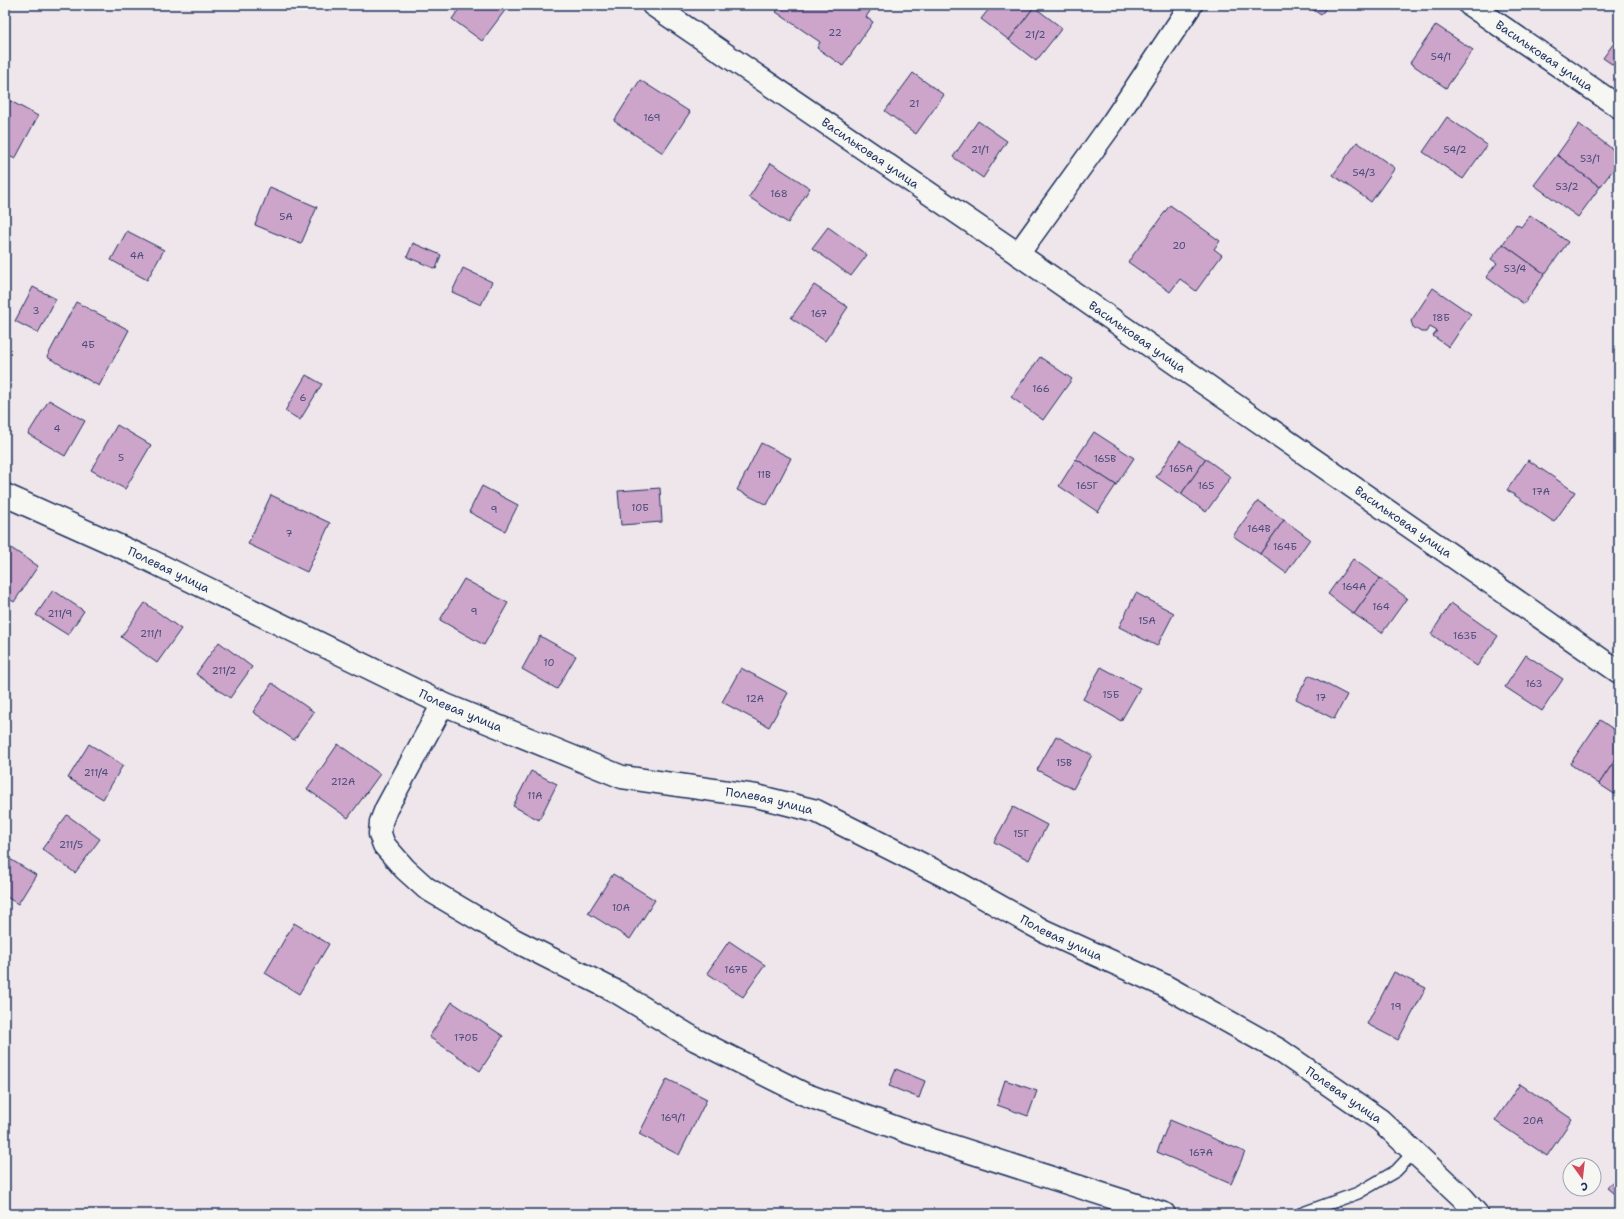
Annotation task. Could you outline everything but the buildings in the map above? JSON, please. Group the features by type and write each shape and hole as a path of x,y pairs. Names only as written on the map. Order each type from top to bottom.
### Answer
{"street":[{"name":"Васильковая улица","path":"653,5 1018,254 1619,672"},
{"path":"1018,254 1113,122 1191,5"},
{"name":"Васильковая улица","path":"1470,5 1619,107"},
{"name":"Полевая улица","path":"5,494 141,556 444,704 622,777 756,796 816,811 949,878 1044,931 1163,985 1279,1050 1380,1120 1462,1197 1477,1214"},
{"path":"444,704 386,808 381,822 380,834 384,845 394,857 426,888 514,940 617,992 696,1040 804,1094 905,1130 1164,1214"}],"lane":[{"path":"1300,1214 1358,1193 1396,1171 1413,1152"}]}
